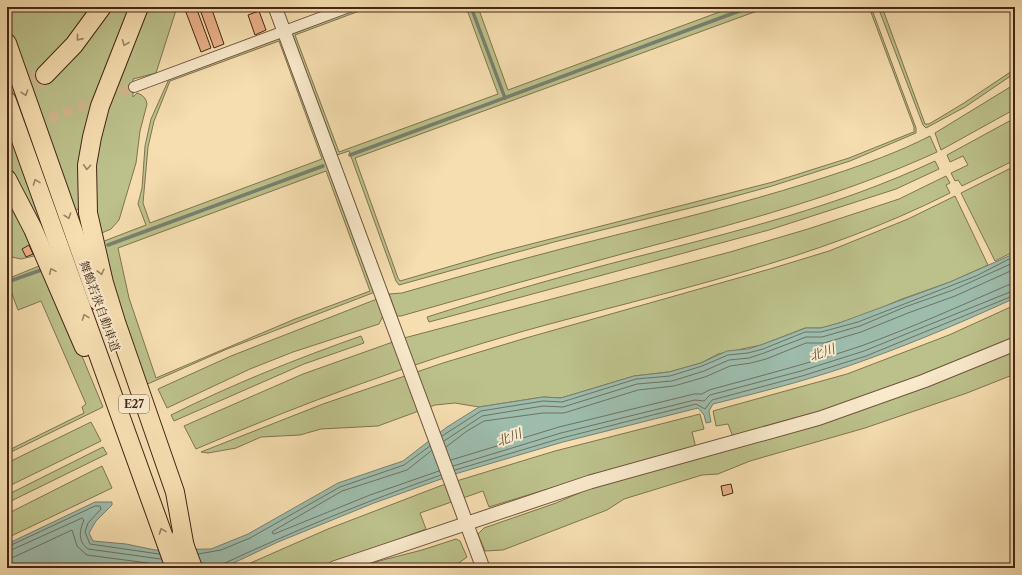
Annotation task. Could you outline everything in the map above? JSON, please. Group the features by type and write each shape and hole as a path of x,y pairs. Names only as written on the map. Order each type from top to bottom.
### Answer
{"highway":[{"path":"45,75 74,45 102,7"},
{"path":"84,237 88,213 86,179 92,137 100,106 139,7"},
{"path":"7,43 116,322 175,492 185,548 192,568"},
{"path":"7,101 51,248 151,500 175,568"},
{"path":"7,179 51,248"}],"street":[{"path":"275,7 483,568"},
{"path":"134,87 350,7"},
{"path":"334,568 464,517 820,418 924,381 1015,344"}],"green space":[{"path":"7,7 133,7 82,204 77,210 73,208 7,21"},
{"path":"146,7 177,7 156,73 133,79 133,97 137,93 141,95 145,98 147,104 140,131 136,163 119,220 111,229 97,235 92,188 98,133"},
{"path":"363,7 370,7 295,35 339,152 498,94 466,7 478,7 508,90 733,7 768,7 355,158 400,281 496,253 773,182 849,158 914,132 914,127 869,7 871,7 916,128 916,133 850,161 772,186 554,242 399,285 396,281 349,151 337,155 292,34"},
{"path":"878,7 882,7 925,124 929,124 964,103 1015,69 1015,73 965,107 926,128 923,125"},
{"path":"281,38 375,292 227,349 143,386 99,243 146,225 138,204 142,188 145,146 151,119 169,79","holes":["279,41 322,159 150,223 143,203 148,147 154,121 170,81","326,171 370,291 295,319 156,378 129,298 118,248"]},
{"path":"1015,84 1015,109 941,150 935,133"},
{"path":"1015,118 1015,160 962,186 958,180 955,181 951,173 968,165 963,156 950,162 947,155"},
{"path":"7,122 48,234 41,234 7,167"},
{"path":"930,136 937,152 864,182 753,218 401,316 397,316 389,294 402,293 516,261 707,212 782,191 869,162"},
{"path":"935,161 939,169 896,189 769,230 429,322 427,317 557,278 788,216 862,191"},
{"path":"1015,166 1015,251 995,261 961,193"},
{"path":"946,176 950,183 946,185 950,193 899,217 847,238 794,256 687,288 524,331 441,356 317,400 196,449 184,426 303,374 404,338 730,252 808,229 899,199"},
{"path":"7,191 38,255 21,259 7,256"},
{"path":"955,196 988,265 950,282 902,299 857,318 821,328 805,328 761,345 718,354 701,363 669,372 634,376 561,398 543,397 479,407 455,403 435,405 378,426 321,429 300,435 261,437 236,448 208,453 201,452 323,404 443,363 829,251 908,219"},
{"path":"44,264 103,407 7,454 7,451 84,413 82,407 86,404 41,301 18,310 9,286 7,287 7,279"},
{"path":"377,299 383,316 379,324 293,352 250,369 167,408 158,389 231,356"},
{"path":"1015,305 1015,337 942,368 818,413 733,437 728,424 716,426 713,411 847,374 949,335"},
{"path":"361,336 364,343 304,364 174,421 171,415 265,372"},
{"path":"1015,349 1015,374 967,393 865,428 750,461 718,474 702,475 624,499 607,510 503,550 485,551 478,534 484,528 556,503 600,484"},
{"path":"700,414 704,429 692,432 696,448 593,475 489,507 483,491 420,513 426,529 322,568 239,568 328,529 440,486 555,451"},
{"path":"91,422 101,441 7,487 7,463"},
{"path":"103,447 107,454 7,503 7,495"},
{"path":"102,466 112,488 7,538 7,514"},
{"path":"456,539 460,541 467,557 455,566 449,568 352,568 422,550"}],"water":[{"name":"北川","path":"1015,251 1015,298 924,338 849,366 791,384 713,404 709,411 711,422 706,423 704,415 698,408 563,442 455,474 374,503 278,542 223,568 7,568 7,544 95,502 112,502 112,505 96,521 89,533 93,541 126,544 155,550 211,549 248,534 338,483 403,461 447,427 479,407 543,397 561,398 634,376 669,372 701,363 727,351 748,349 806,328 821,328 839,323 950,282 1009,256"}],"building":[{"path":"184,7 196,7 211,48 201,52"},
{"path":"199,7 211,7 224,44 214,48"},
{"path":"259,11 266,30 255,35 248,15"},
{"path":"29,245 33,254 26,257 22,249"},
{"path":"731,484 733,493 723,496 721,486"}],"waterway":[{"path":"471,7 505,98"},
{"path":"350,155 750,7"},
{"path":"108,245 323,166"},
{"path":"7,282 44,269"}],"tunnel":[{"path":"13,101 45,75"},
{"path":"7,134 134,87"}]}
